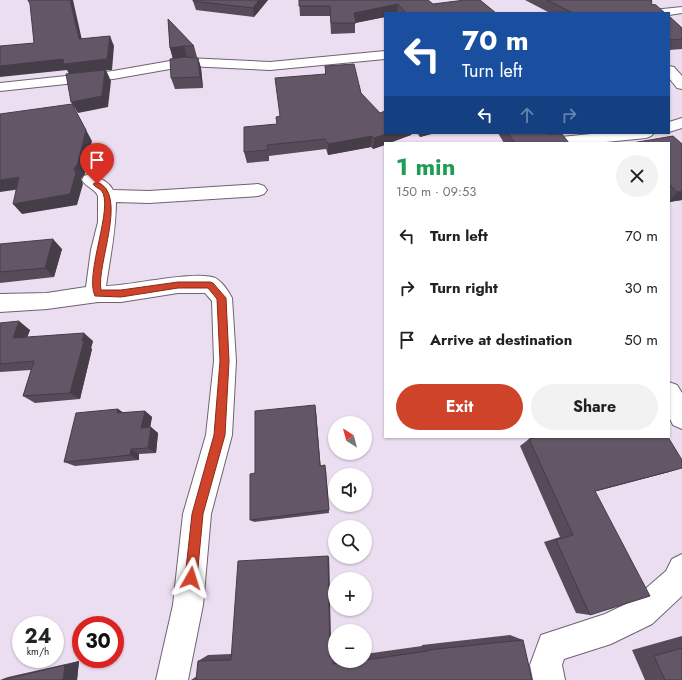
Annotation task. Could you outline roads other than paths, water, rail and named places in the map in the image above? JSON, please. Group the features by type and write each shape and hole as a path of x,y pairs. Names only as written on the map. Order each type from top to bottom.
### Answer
{"street":[{"path":"663,12 682,10"},
{"path":"0,87 112,75 187,62 270,66 384,55"},
{"path":"670,71 682,85"},
{"path":"670,127 682,123"},
{"path":"560,142 636,134"},
{"path":"90,180 104,189 107,196 107,222 101,250 96,288 98,294"},
{"path":"107,196 149,197 258,190"},
{"path":"0,303 47,301 98,294 121,294 178,285 210,285 222,298 225,361 219,435 197,514 188,605 172,680"},
{"path":"670,395 682,418"},
{"path":"549,680 546,665 552,646 576,640 611,628 641,613 676,581 682,569"}]}
